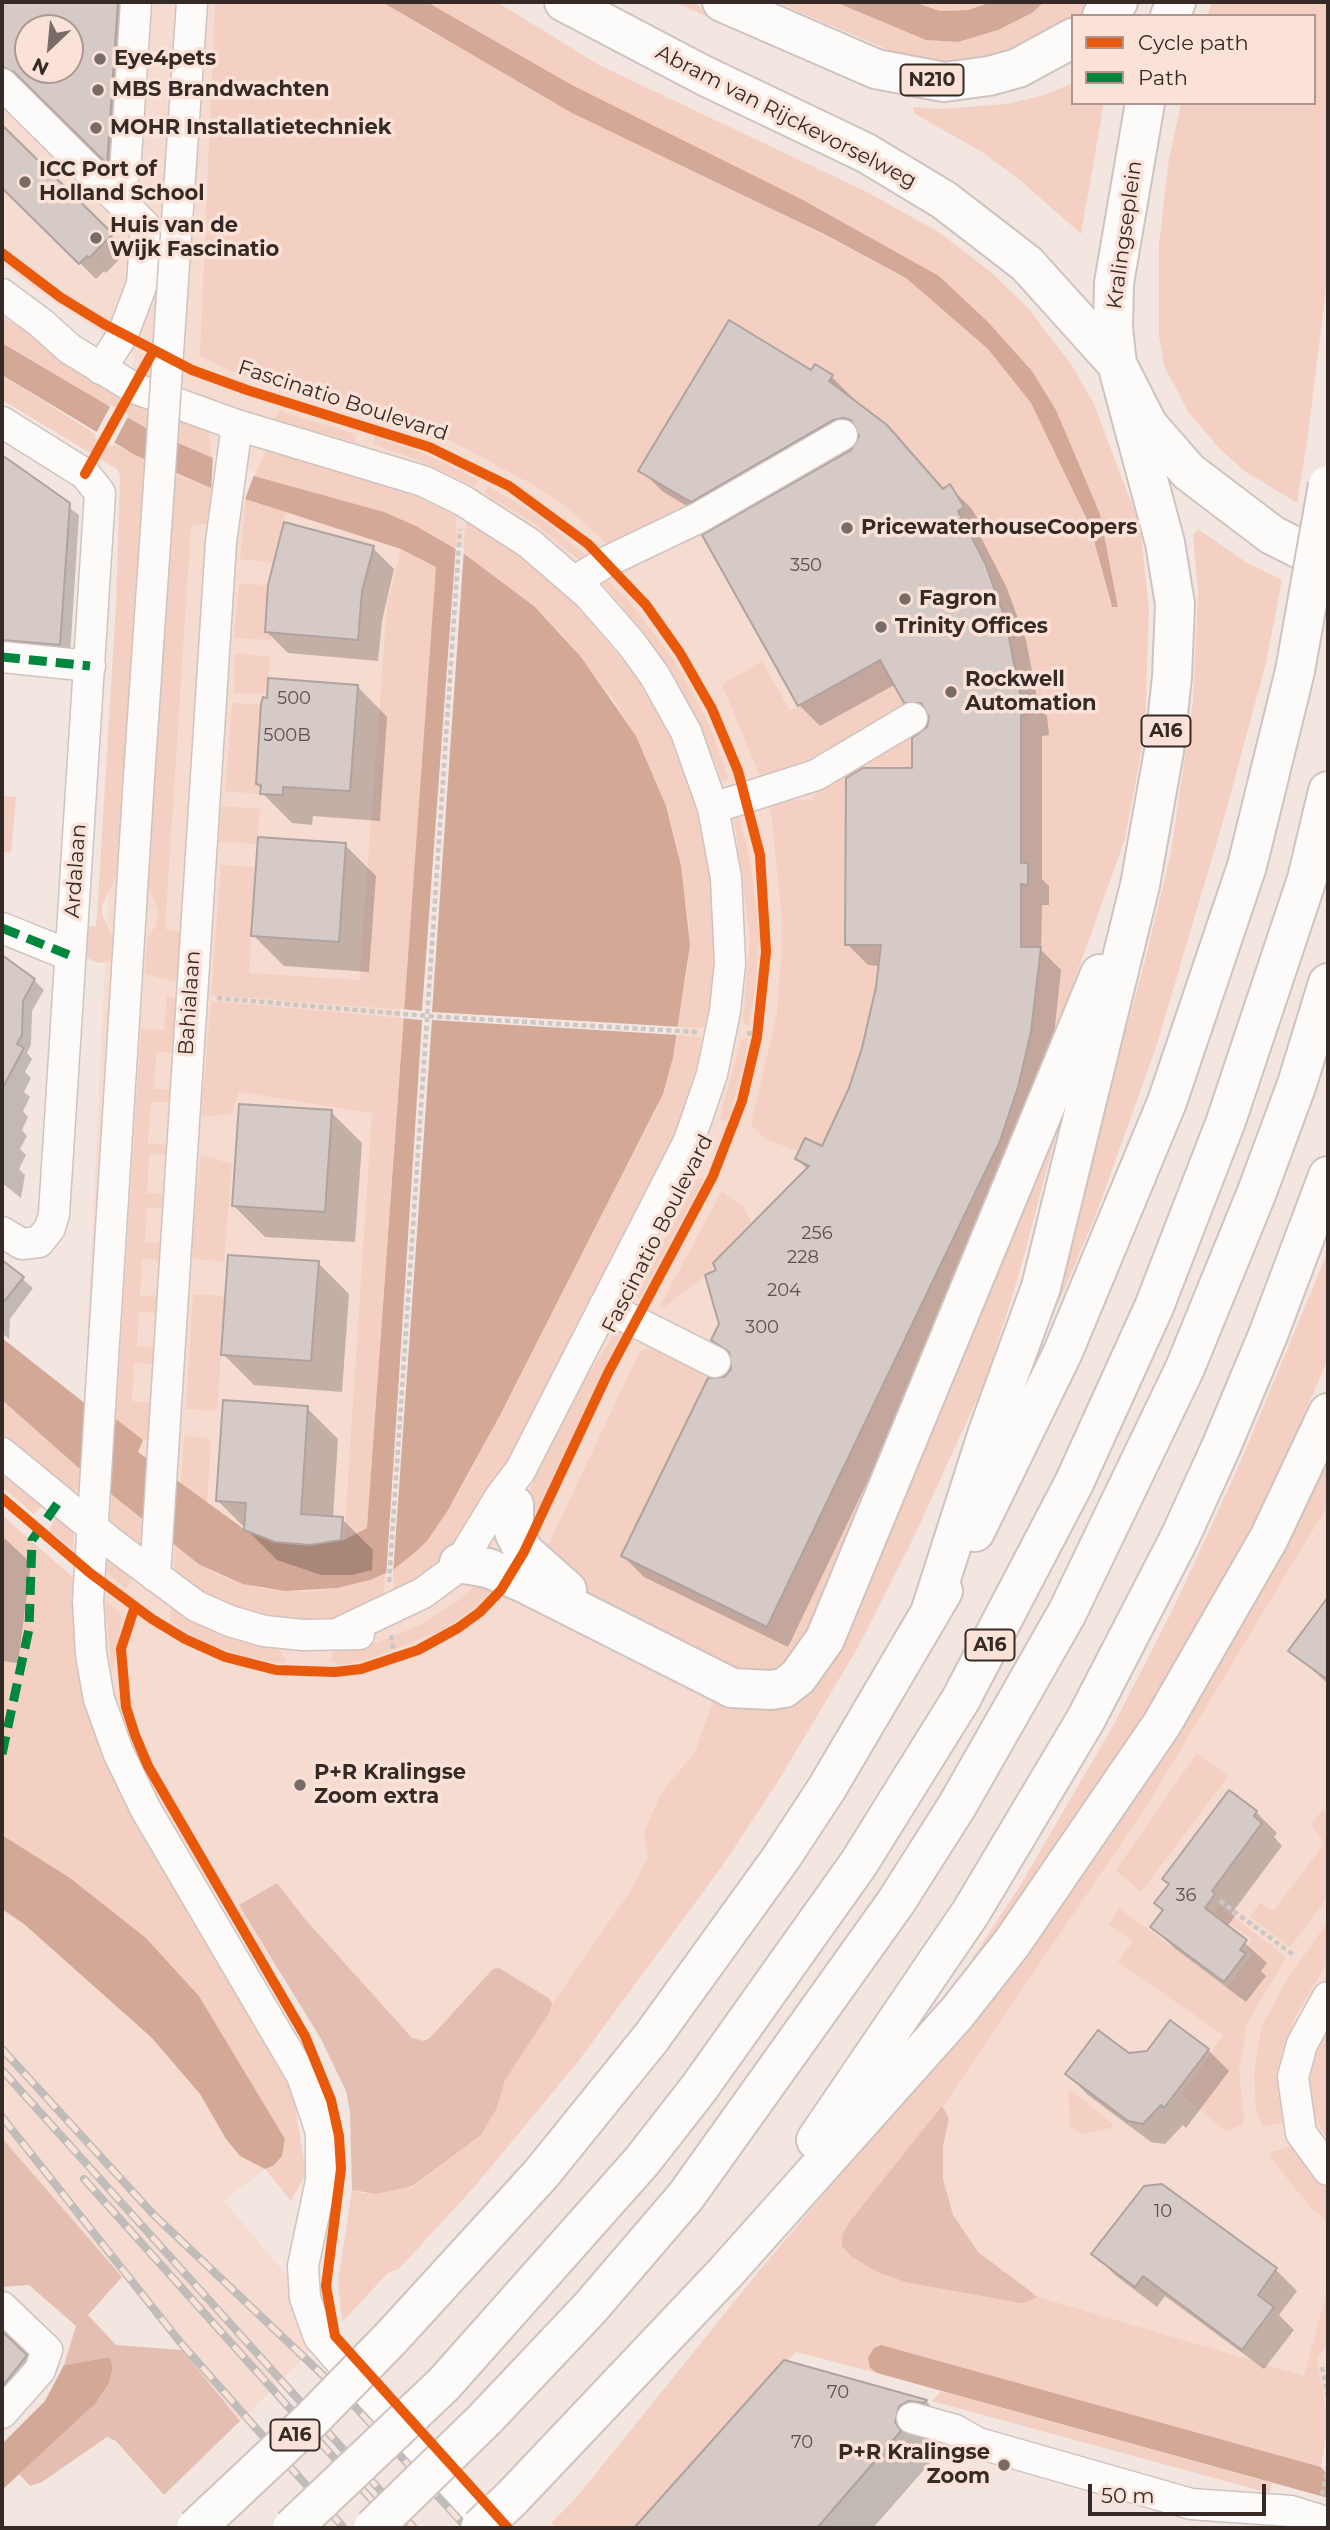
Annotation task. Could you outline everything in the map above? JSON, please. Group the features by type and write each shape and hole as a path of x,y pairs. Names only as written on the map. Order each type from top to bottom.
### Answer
{"highway":[{"name":"Abram van Rijckevorselweg","path":"564,2 703,75 866,153 944,200 1027,264 1117,363"},
{"name":"N210","path":"722,2 876,69 944,82 989,76 1018,68 1041,58 1071,39"},
{"path":"1104,14 1118,2"},
{"name":"Kralingseplein","path":"1145,105 1114,283 1113,328 1117,363 1148,425 1189,472 1272,535 1328,562"},
{"name":"A16","path":"930,1613 988,1432 1041,1287 1140,886 1165,739 1172,677 1175,604 1165,543 1117,363"},
{"name":"A16","path":"196,2528 311,2420 391,2339 541,2174 659,2028 781,1858 867,1722 930,1613 1011,1463 1058,1364 1167,1102 1247,866 1295,671 1328,485"},
{"name":"A16","path":"292,2528 444,2384 624,2182 699,2088 859,1863 961,1699 1074,1483 1154,1307 1226,1121 1307,879 1328,791"},
{"path":"470,1565 510,1577 732,1688 755,1691 784,1688 812,1661 825,1639 1076,1028 1140,886"},
{"name":"A16","path":"373,2528 485,2419 590,2308 686,2196 889,1913 957,1806 1067,1613 1185,1368 1262,1179 1297,1084 1328,983"},
{"path":"726,2272 964,1923 1086,1719 1169,1559 1221,1447 1268,1335 1328,1176"},
{"path":"480,2528 542,2469 726,2272 957,2013 1066,1868 1162,1724 1250,1571 1328,1413"},
{"path":"517,1488 513,1525 524,1552 602,1621"}],"street":[{"path":"107,187 124,172 136,2"},
{"path":"192,2 139,777 88,1601 91,1654 99,1699 118,1752 146,1810 302,2076 321,2132 321,2181 303,2266 305,2298 319,2337 486,2528"},
{"path":"2,84 146,227 142,284 106,361"},
{"name":"Fascinatio Boulevard","path":"2,294 70,349 106,361 166,401 438,488 513,531 575,581 610,617 655,676 686,732 713,808 722,850 730,935 728,989 712,1074 689,1141 604,1306 517,1488 448,1599 413,1620 379,1633 303,1635 247,1627 196,1606 94,1529 2,1452"},
{"name":"Ardalaan","path":"2,422 85,474 100,493 54,1214 50,1228 39,1242 8,1237"},
{"name":"Bahialaan","path":"155,1576 190,996 225,500 237,425"},
{"path":"575,581 606,562 698,518 842,435"},
{"path":"2,657 90,666"},
{"path":"713,808 816,775 912,718"},
{"path":"2,928 69,955"},
{"path":"604,1306 715,1362"},
{"path":"1328,1997 1301,2043 1293,2077 1301,2133 1328,2170"},
{"path":"2,2307 47,2350 40,2370 2,2413"},
{"path":"906,2425 955,2430 978,2442 1203,2518 1262,2517 1300,2528"},
{"path":"1242,2518 1291,2511 1317,2519 1324,2516"}],"path":[{"path":"389,1586 459,543"},
{"path":"190,996 427,1016 700,1032"},
{"path":"754,1049 759,1021"},
{"path":"379,1664 404,1655"},
{"path":"1220,1901 1295,1956"},
{"path":"1322,2367 1328,2398"},
{"path":"1324,2516 1328,2465"}],"shaded area":[{"path":"2,2 409,2 967,287 1083,457 1052,1062 739,1760 444,2179 78,1721 81,1470 134,353 29,285 2,263"},
{"path":"215,2 382,2 429,31 906,278 988,349 1031,403 1090,526 1111,606 1118,607 1100,514 1056,410 1032,371 988,322 939,276 803,200 572,85 427,2 497,2 599,65 867,192 940,233 991,272 1028,308 1071,364 1094,404 1140,526 1149,608 1145,731 1125,839 1033,1096 809,1641 780,1668 765,1673 735,1669 586,1591 542,1558 640,1351 653,1347 721,1374 666,1539 819,1158 767,1140 751,1125 777,1013 782,945 781,908 770,804 779,800 812,800 820,786 928,725 917,703 771,778 761,778 722,685 762,661 790,711 967,611 866,415 608,544 564,505 537,487 446,438 415,425 272,385 234,372 200,356"},
{"path":"382,2 427,2 572,85 803,200 939,276 988,322 1032,371 1056,410 1100,514 1118,607 1112,607 1090,526 1031,403 988,349 906,278 824,234 572,113"},
{"path":"675,2 691,2 792,51 795,57"},
{"path":"776,2 835,2 926,40 958,42 998,30 1032,13 1044,2 1094,2 1080,14 1071,14 1071,20 1017,48 989,58 954,64 902,56"},
{"path":"835,2 914,2 940,11 968,10 991,2 1044,2 1032,13 998,30 958,42 926,40"},
{"path":"914,2 991,2 968,10 940,11"},
{"path":"1212,2 1328,2 1328,273 1297,503 1243,470 1219,448 1189,413 1164,366 1159,336 1159,245 1169,158 1181,105 1316,105 1316,14 1208,14"},
{"path":"1071,84 1071,105 1104,105 1081,234 1021,181 982,152 915,114 913,107 941,109 1007,104 1044,95"},
{"path":"2,316 51,348 153,406 151,431 2,343"},
{"path":"2,343 151,431 254,476 384,512 416,526 463,553 535,607 581,657 636,736 666,806 681,866 690,945 673,1057 663,1094 499,1417 448,1510 427,1541 413,1554 393,1570 370,1580 337,1588 285,1591 243,1584 200,1565 81,1470 2,1400 2,1338 115,1427 116,1419 143,1440 138,1452 248,1532 275,1542 310,1545 344,1540 367,1528 436,567 401,549 211,488 135,455 2,375"},
{"path":"2,375 97,435 149,462 118,863 115,880 102,906 102,914 113,938 113,958 109,962 98,963 78,954 80,926 96,926 116,605 120,475 117,469 2,400"},
{"path":"279,411 356,434 355,442 274,420"},
{"path":"177,417 209,432 212,458 176,441"},
{"path":"375,436 420,452 479,480 475,486 410,457 372,444"},
{"path":"278,451 398,487 456,516 456,548 384,512 254,476 266,452"},
{"path":"173,474 211,488 208,524 191,525 165,929 181,933 180,983 145,974 147,940 156,925 158,911 148,884 150,779"},
{"path":"488,486 537,515 588,557 582,562 535,524 484,493"},
{"path":"246,498 286,512 273,563 240,559"},
{"path":"466,518 505,542 565,591 634,674 672,738 696,796 712,865 717,943 710,1024 701,1028 677,1027 688,967 689,924 675,838 666,806 636,736 613,699 561,633 535,607 463,553"},
{"path":"1198,529 1247,563 1282,580 1266,663 1226,811 1157,1044 1097,1212 1057,1307 1081,1192 1145,961 1171,852 1193,700 1198,592 1193,535"},
{"path":"401,549 426,560 436,567 438,574 405,1010 211,995 221,865 255,867 249,973 359,980 387,606"},
{"path":"607,580 626,597 676,663 710,726 728,777 726,781 722,780 680,688 650,641 603,584"},
{"path":"239,584 268,585 273,589 271,640 234,638"},
{"path":"235,653 270,657 267,694 234,693"},
{"path":"232,703 266,705 260,794 225,791"},
{"path":"2,796 16,797 11,853 2,852"},
{"path":"222,806 260,809 257,844 219,842"},
{"path":"739,816 750,858 759,933 756,983 749,1027 743,1022 750,937 734,818"},
{"path":"167,996 179,1000 177,1053 156,1052 154,1089 171,1090 170,1102 151,1102 148,1143 171,1145 170,1155 149,1154 147,1193 167,1194 166,1209 147,1208 145,1242 163,1244 162,1260 142,1259 140,1296 158,1297 157,1313 139,1312 137,1346 158,1348 157,1364 134,1363 132,1401 153,1403 151,1440 143,1440 116,1419 141,1029 164,1030"},
{"path":"211,1001 403,1018 367,1528 344,1540 372,1113 239,1092 232,1114 201,1117"},
{"path":"676,1035 700,1037 701,1043 709,1044 692,1105 471,1537 395,1600 393,1570 413,1554 448,1510 468,1476 658,1106"},
{"path":"741,1039 747,1039 746,1055 729,1118 723,1121 720,1118"},
{"path":"1077,1056 1018,1278 985,1382 911,1543 857,1649 777,1783 723,1865 577,2063 476,2185 399,2269 388,2273 342,2322 338,2281 352,2190 363,2193 413,2187 481,2135 497,2108 505,2080 552,2004 632,1889 648,1857 644,1833 661,1793 695,1752 716,1693 775,1705"},
{"path":"201,1155 232,1164 224,1262 190,1258"},
{"path":"698,1178 703,1179 701,1185 640,1298 637,1298 635,1293"},
{"path":"722,1191 744,1207 751,1222 713,1263 715,1267 664,1307 660,1306"},
{"path":"1328,1251 1328,1359 1245,1552 1177,1677 971,1975 965,1970 1021,1884 1114,1724 1174,1607 1240,1463"},
{"path":"193,1294 225,1296 217,1411 186,1409"},
{"path":"617,1330 621,1331 620,1336 528,1529 526,1500 554,1427"},
{"path":"2,1400 81,1470 80,1498 2,1435"},
{"path":"185,1435 211,1439 207,1504 180,1483"},
{"path":"1328,1462 1328,1505 1145,1808 943,2106 850,2221 842,2235 842,2246 877,2272 905,2282 1029,2301 1038,2297 1304,2376 1328,2287 1328,2343 1317,2359 1328,2423 1321,2467 881,2345 870,2368 877,2373 796,2352 634,2528 556,2528 551,2523 576,2498 759,2271 960,2033 1280,1551"},
{"path":"2,1472 45,1503 34,1514 2,1487"},
{"path":"1328,1482 1328,2415 1296,2418 827,2288"},
{"path":"112,1494 144,1520 141,1550 110,1527"},
{"path":"57,1513 74,1531 73,1550 49,1530"},
{"path":"2,1515 74,1578 83,1676 97,1737 123,1796 293,2094 305,2166 304,2177 291,2201 265,2169 282,2156 285,2139 199,1996 146,1938 70,1878 2,1835"},
{"path":"175,1542 200,1565 220,1576 263,1589 308,1592 337,1588 385,1574 383,1606 333,1621 269,1619 215,1602 174,1572"},
{"path":"106,1551 134,1576 129,1586 125,1588 105,1571"},
{"path":"483,1578 498,1583 478,1605 443,1630 367,1660 340,1665 331,1661 332,1652 338,1649 378,1642 418,1626 458,1601"},
{"path":"105,1600 119,1611 122,1618 112,1673"},
{"path":"171,1604 236,1638 277,1647 287,1661 280,1664 244,1657 205,1643 170,1621"},
{"path":"1197,1753 1228,1776 1141,1892 1116,1870"},
{"path":"1323,1809 1328,1814 1328,1897 1290,1947 1250,1917 1260,1903 1274,1910 1325,1843 1311,1825"},
{"path":"2,1835 70,1878 146,1938 199,1996 285,2139 282,2156 274,2165 265,2169 240,2156 226,2139 200,2094 152,2038 24,1924 2,1909"},
{"path":"277,1883 305,1919 412,2038 424,2041 430,2038 493,1969 499,1968 550,1999 552,2004 549,2013 505,2080 497,2108 481,2135 413,2186 376,2194 352,2190 350,2111 346,2091 321,2039 239,1905"},
{"path":"1219,1906 1284,1955 1285,1959 1247,2024 1239,2070 1244,2120 1242,2125 1226,2131 1182,2095 1223,2035 1118,1962 1133,1941 1109,1925 1119,1908 1227,1988 1252,1954 1246,1949 1253,1940 1214,1912"},
{"path":"2,1909 24,1924 152,2038 200,2094 226,2139 240,2156 265,2169 224,2201 288,2277 297,2320 319,2343 240,2421 122,2277 2,2138"},
{"path":"1328,1921 1328,1961 1295,2017 1281,2059 1280,2078 1286,2122 1263,2127 1256,2108 1254,2075 1261,2027 1286,1982"},
{"path":"1328,2022 1328,2142 1315,2115 1309,2081 1316,2047"},
{"path":"1068,2091 1073,2092 1113,2124 1111,2128 1081,2134 1070,2126"},
{"path":"942,2106 949,2118 943,2146 943,2179 953,2215 978,2252 1038,2297 1021,2303 905,2282 877,2272 851,2256 842,2246 842,2235 850,2221"},
{"path":"2,2138 122,2277 88,2315 116,2345 182,2350 240,2421 164,2495 116,2441 107,2437 42,2482 30,2486 19,2474 96,2403 109,2383 113,2368 110,2357 64,2365 76,2326 29,2285 2,2287"},
{"path":"1289,2147 1301,2152 1328,2183 1328,2220 1313,2210 1270,2157 1271,2152"},
{"path":"881,2345 1321,2467 1328,2475 1328,2498 877,2373 870,2368 868,2358 874,2348"},
{"path":"110,2357 113,2368 109,2383 96,2403 2,2490 2,2444 45,2401 64,2365"},
{"path":"941,2391 1272,2483 1269,2493 932,2401"}],"pier":[{"path":"111,405 129,415 112,447 94,437"},
{"path":"213,454 255,472 244,502 211,492"},
{"path":"456,544 464,549 432,1012 681,1027 679,1035 432,1020 393,1574 386,1578 422,1020 400,1018 401,1009 422,1011"}],"building":[{"path":"2,2 118,2 107,164 26,84 84,84 84,14 14,14 14,72 2,67"},
{"path":"2,125 113,234 89,258 87,256 79,264 2,188"},
{"path":"729,320 811,370 815,364 833,375 829,381 887,425 943,489 950,484 964,507 958,511 985,563 1005,618 1020,694 1027,693 1029,714 1021,715 1021,863 1028,863 1028,885 1021,884 1021,947 1041,947 1031,1032 1018,1087 1000,1141 767,1627 621,1556 708,1378 724,1377 731,1369 729,1352 711,1340 719,1324 705,1275 716,1270 713,1263 809,1166 795,1159 805,1138 822,1146 849,1088 862,1048 876,987 881,945 845,945 846,778 863,768 912,768 912,738 927,727 929,717 921,703 904,703 880,660 798,706 702,535 851,450 859,436 851,420 833,420 691,502 638,471"},
{"path":"2,455 70,503 60,645 2,640"},
{"path":"284,522 374,546 362,591 358,640 265,632 268,585"},
{"path":"268,678 358,685 350,791 283,787 283,795 260,794 261,785 256,784 261,704 263,697 267,698"},
{"path":"258,837 346,843 339,942 251,936"},
{"path":"2,955 35,979 23,1001 22,1035 17,1044 24,1048 2,1089"},
{"path":"239,1104 332,1110 325,1212 232,1206"},
{"path":"228,1255 319,1261 311,1361 221,1355"},
{"path":"2,1260 24,1277 2,1304"},
{"path":"223,1400 308,1406 301,1514 343,1517 341,1540 310,1545 275,1542 244,1530 246,1503 216,1501"},
{"path":"1328,1597 1328,1680 1288,1651"},
{"path":"1229,1790 1257,1811 1254,1816 1262,1823 1212,1891 1215,1894 1205,1908 1247,1940 1240,1950 1246,1953 1224,1982 1150,1927 1163,1910 1154,1903 1169,1884 1162,1879"},
{"path":"1170,2020 1209,2049 1164,2108 1161,2105 1143,2124 1128,2121 1065,2074 1098,2030 1129,2053 1147,2051"},
{"path":"1162,2184 1277,2268 1258,2295 1274,2307 1242,2350 1143,2276 1135,2287 1091,2254 1144,2186"},
{"path":"2,2331 27,2355 2,2387"},
{"name":"P+R Kralingse Zoom","path":"784,2360 927,2400 924,2403 908,2401 899,2406 895,2422 901,2431 817,2528 634,2528"}],"railway":[{"path":"2,2049 154,2215 348,2399 467,2528"},
{"path":"2,2070 414,2528"},
{"path":"2,2117 180,2342 344,2528"},
{"path":"84,2179 397,2528"}],"marked path":[{"path":"2,657 90,666"},
{"path":"2,928 69,955"},
{"path":"2,1754 29,1629 32,1540 60,1500"}],"cycle path":[{"path":"2,253 60,297 104,324 192,370 429,447 509,486 588,544 646,605 680,653 712,709 738,771 760,855 766,952 757,1037 742,1101 713,1176 608,1373 524,1552 501,1590 480,1612 458,1628 418,1650 361,1669 335,1672 276,1670 225,1657 185,1639 152,1619 90,1573 2,1498"},
{"path":"85,474 154,350"},
{"path":"135,1606 121,1649 126,1707 135,1735 148,1766 305,2036 331,2100 339,2136 341,2169 326,2286 335,2336 508,2528"}],"place":[{"name":"Eye4pets","path":"100,59"},
{"name":"MBS Brandwachten","path":"98,90"},
{"name":"MOHR Installatietechniek","path":"96,128"},
{"name":"ICC Port of Holland School","path":"25,182"},
{"name":"Huis van de Wijk Fascinatio","path":"96,238"},
{"name":"PricewaterhouseCoopers","path":"847,528"},
{"name":"Fagron","path":"905,599"},
{"name":"Trinity Offices","path":"881,627"},
{"name":"Rockwell Automation","path":"951,692"},
{"name":"P+R Kralingse Zoom extra","path":"300,1785"},
{"name":"P+R Kralingse Zoom","path":"1004,2465"}]}
